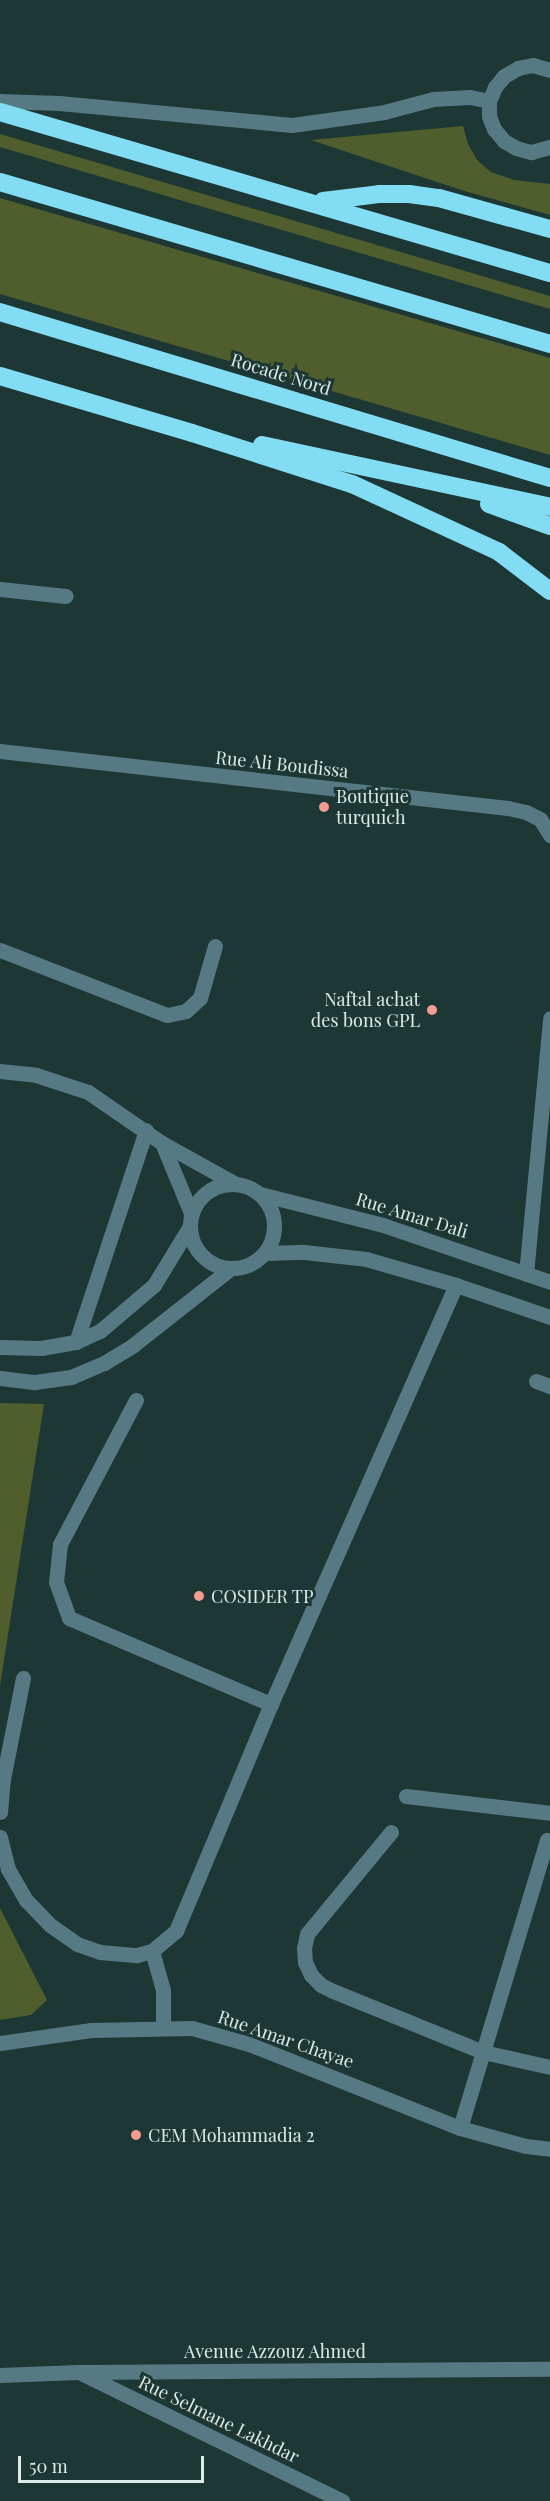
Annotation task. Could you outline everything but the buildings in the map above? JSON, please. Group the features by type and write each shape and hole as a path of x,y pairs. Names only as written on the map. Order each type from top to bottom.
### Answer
{"highway":[{"path":"0,111 550,273"},
{"path":"0,183 550,344"},
{"path":"304,199 323,201 379,194 409,194 439,198 550,229"},
{"name":"Rocade Nord","path":"0,312 550,478"},
{"path":"0,376 192,433 352,484 499,552 550,591"},
{"path":"192,433 314,454 431,483 550,507"},
{"path":"431,483 550,526"}],"street":[{"path":"550,60 518,68 504,76 495,87 489,101 489,116 494,129 504,141 516,148 531,152 550,147"},
{"path":"532,65 550,70"},
{"path":"0,101 59,103 292,125 384,112 444,98 470,97 489,101"},
{"path":"0,589 66,596"},
{"name":"Rue Ali Boudissa","path":"0,751 508,808 545,819 550,835"},
{"path":"0,950 167,1014 186,1011 200,998 215,946"},
{"path":"526,1274 550,1018"},
{"path":"0,1071 36,1075 88,1092 162,1143 236,1184 249,1187 260,1194 268,1204 275,1228 266,1253"},
{"path":"76,1342 146,1130"},
{"path":"162,1143 191,1220 195,1245 207,1260 231,1268 244,1266 266,1253 304,1251 366,1259 456,1285 550,1317"},
{"path":"0,1347 40,1348 76,1342 100,1331 154,1285 191,1220 199,1201 209,1191 222,1185 236,1184"},
{"name":"Rue Amar Dali","path":"260,1194 383,1225 550,1282"},
{"path":"0,1378 35,1382 71,1377 104,1363 132,1346 231,1268"},
{"path":"0,1837 8,1869 26,1900 50,1925 77,1944 100,1952 137,1955 152,1951 176,1931 271,1704 456,1285"},
{"path":"136,1400 60,1544 56,1582 69,1618 271,1704"},
{"path":"0,1812 3,1779 23,1678"},
{"path":"406,1796 550,1813"},
{"path":"391,1832 307,1934 304,1962 310,1974 321,1985 483,2052 550,2067"},
{"path":"460,2128 547,1840"},
{"path":"152,1951 163,1990 163,2028"},
{"name":"Rue Amar Chayae","path":"0,2043 91,2030 192,2028 249,2044 460,2128 526,2146 550,2149"},
{"name":"Avenue Azzouz Ahmed","path":"0,2375 78,2372 550,2369"},
{"name":"Rue Selmane Lakhdar","path":"78,2372 342,2501"}],"green space":[{"path":"463,126 468,144 477,160 491,172 514,180 550,184 550,215 461,190 311,140"},
{"path":"0,134 550,296 550,309 0,147"},
{"path":"0,198 550,358 550,455 0,294"},
{"path":"0,1403 44,1404 0,1686"},
{"path":"0,1908 47,2000 31,2015 0,2020"}],"place":[{"name":"Boutique turquich","path":"324,807"},
{"name":"Naftal achat des bons GPL","path":"432,1010"},
{"name":"COSIDER TP","path":"199,1596"},
{"name":"CEM Mohammadia 2","path":"136,2135"}]}
